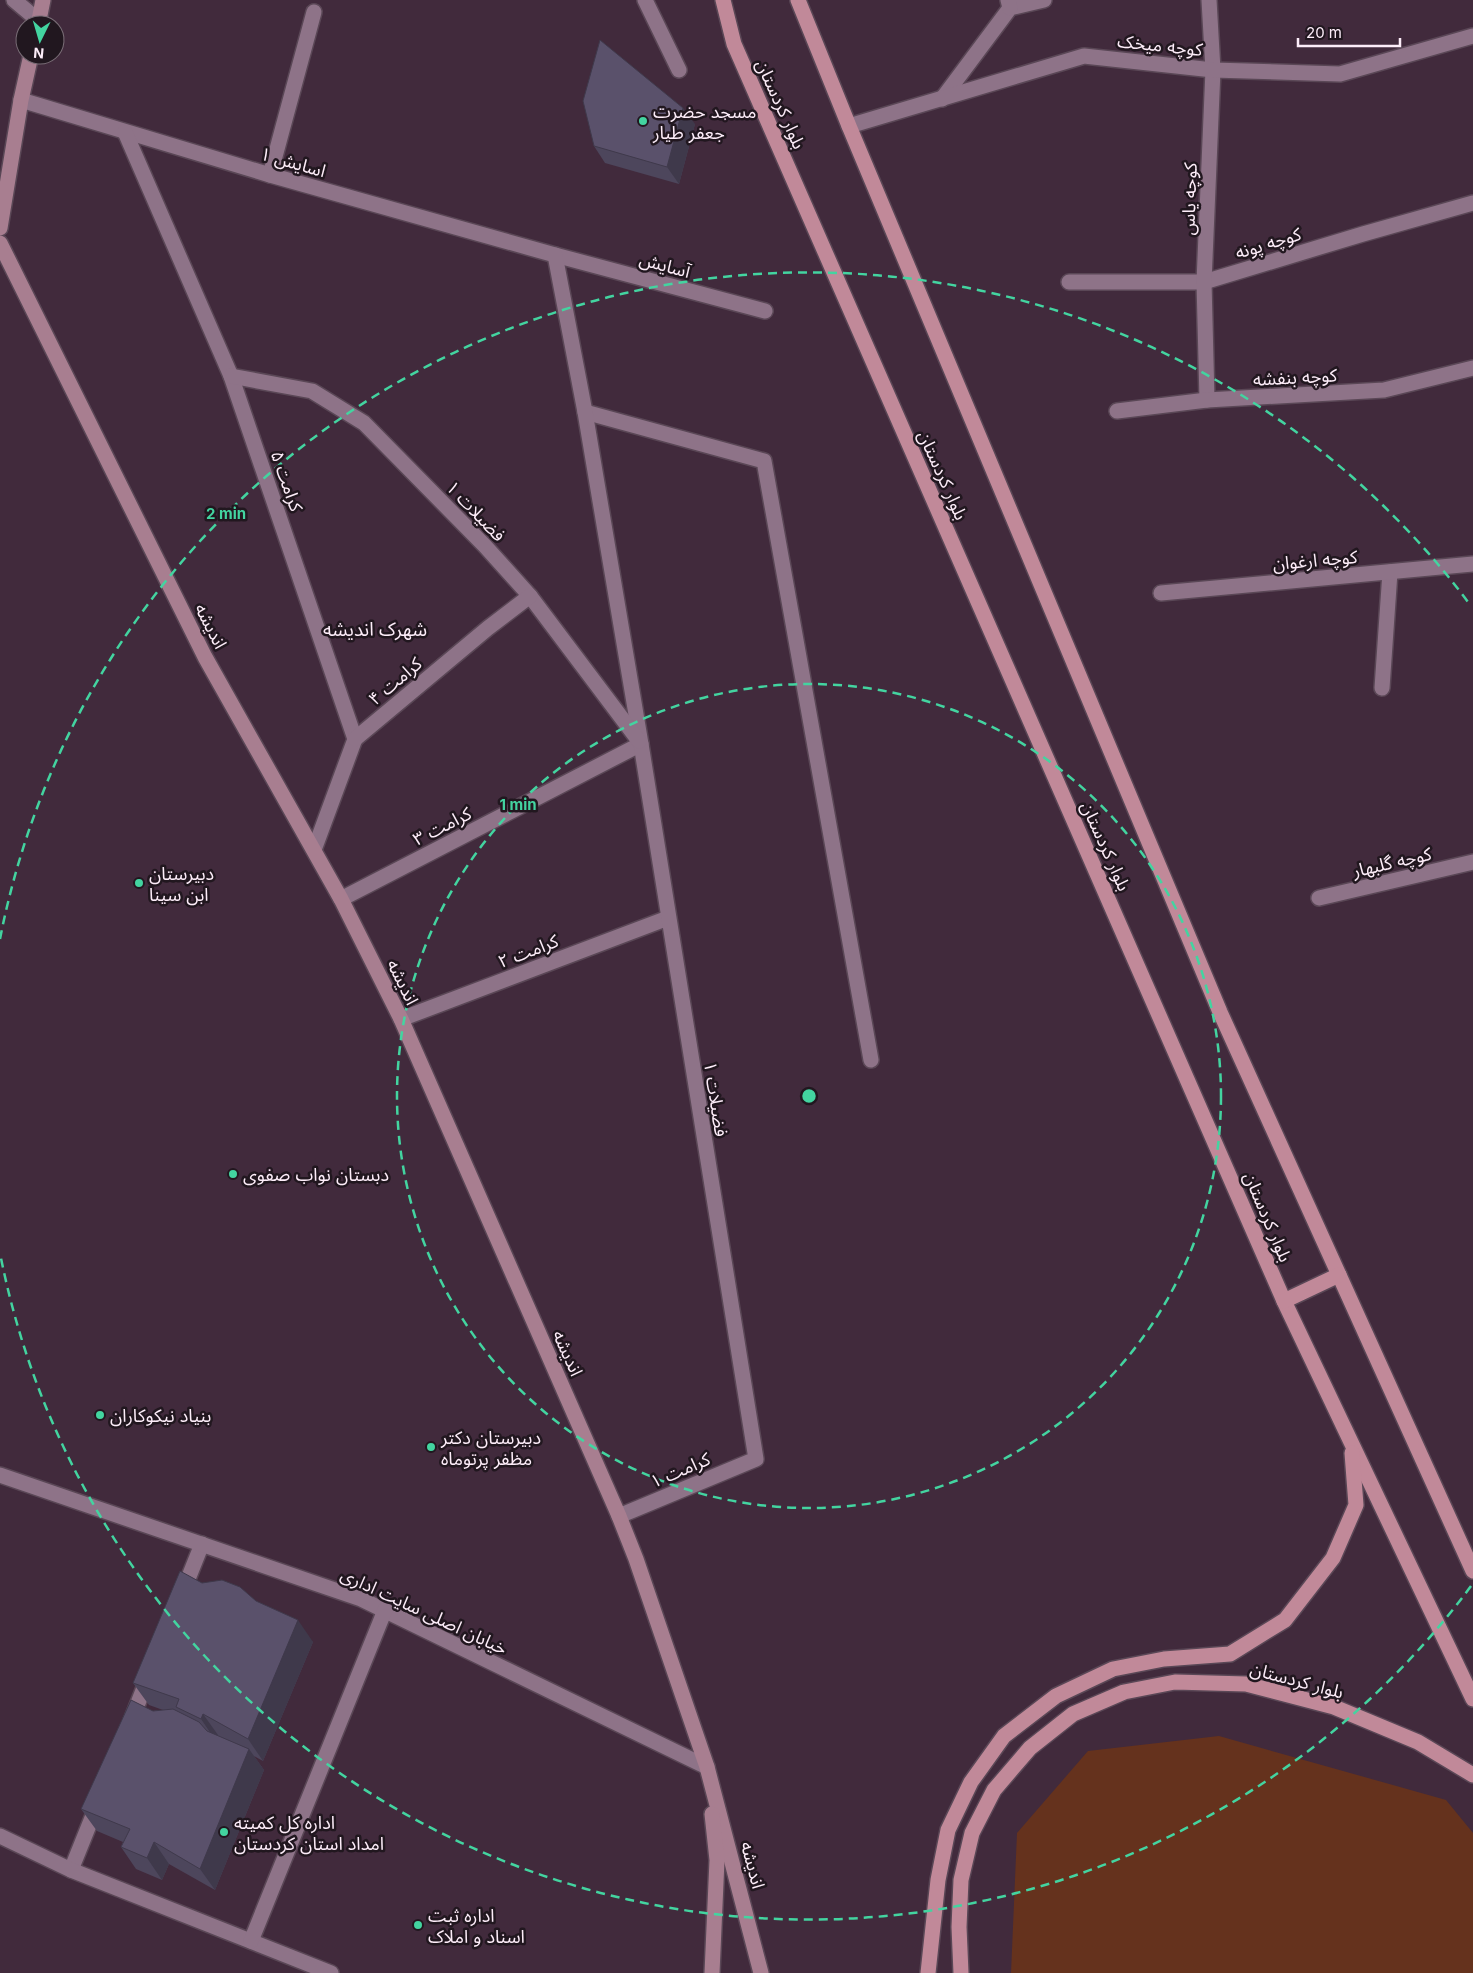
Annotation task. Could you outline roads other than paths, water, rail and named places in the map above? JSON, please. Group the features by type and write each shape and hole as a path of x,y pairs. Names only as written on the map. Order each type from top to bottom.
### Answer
{"main road":[{"name":"بلوار کردستان","path":"723,0 738,53 1284,1301 1473,1699"},
{"path":"798,0 1220,1012 1473,1571"},
{"path":"1284,1301 1339,1275"},
{"path":"928,1973 938,1880 948,1830 971,1782 1004,1736 1056,1696 1113,1669 1164,1659 1230,1654 1285,1620 1333,1558 1356,1505 1351,1444"},
{"name":"بلوار کردستان","path":"961,1973 958,1927 961,1880 972,1833 994,1790 1030,1748 1074,1714 1124,1692 1176,1682 1246,1684 1334,1708 1418,1742 1473,1775"}],"street":[{"path":"14,0 30,15"},
{"path":"40,15 43,0"},
{"path":"645,0 679,70"},
{"path":"942,99 1009,4 1044,0"},
{"name":"کوچه یاس","path":"1207,400 1204,282 1213,70 1209,0"},
{"path":"270,176 314,12"},
{"name":"کوچه میخک","path":"849,126 1084,56 1213,70 1340,74 1473,36"},
{"path":"0,228 21,100 29,65"},
{"name":"اسایش ۱","path":"21,100 270,176 556,255"},
{"name":"کرامت ۵","path":"125,132 231,376 355,739"},
{"name":"کوچه پونه","path":"1069,282 1204,282 1473,204"},
{"name":"اندیشه","path":"0,243 205,657 341,899 401,1019 620,1516 708,1767 761,1973"},
{"name":"فضیلات ۱","path":"556,255 585,412 641,744 756,1459"},
{"name":"آسایش","path":"556,255 765,310"},
{"name":"کوچه بنفشه","path":"1117,411 1207,400 1384,390 1473,368"},
{"name":"فضیلات ۱","path":"231,376 312,391 364,423 485,546 530,596 641,744"},
{"path":"585,412 764,461 871,1060"},
{"name":"کوچه ارغوان","path":"1161,593 1473,564"},
{"path":"1382,688 1390,572"},
{"name":"کرامت ۴","path":"355,739 488,628 530,596"},
{"path":"314,850 355,739"},
{"name":"کرامت ۳","path":"341,899 641,744"},
{"name":"کوچه گلبهار","path":"1319,898 1473,862"},
{"name":"کرامت ۲","path":"401,1019 668,918"},
{"name":"کرامت ۱","path":"620,1516 756,1459"},
{"name":"خیابان اصلی سایت اداری","path":"0,1475 361,1599 708,1767"},
{"path":"177,1608 202,1544"},
{"path":"251,1941 385,1610"},
{"path":"126,1734 155,1662"},
{"name":"اندیشه","path":"708,1767 717,1860 712,1973"},
{"path":"71,1870 104,1788"},
{"path":"0,1836 71,1870 330,1973"}],"place":[{"name":"مسجد حضرت جعفر طیار","path":"643,121"},
{"name":"دبیرستان ابن سینا","path":"139,883"},
{"name":"دبستان نواب صفوی","path":"233,1174"},
{"name":"بنیاد نیکوکاران","path":"100,1415"},
{"name":"دبیرستان دکتر مظفر پرتوماه","path":"431,1447"},
{"name":"اداره کل کمیته امداد استان کردستان","path":"224,1832"},
{"name":"اداره ثبت اسناد و املاک","path":"418,1925"}],"district":[{"name":"شهرک اندیشه","path":"375,629"}]}
